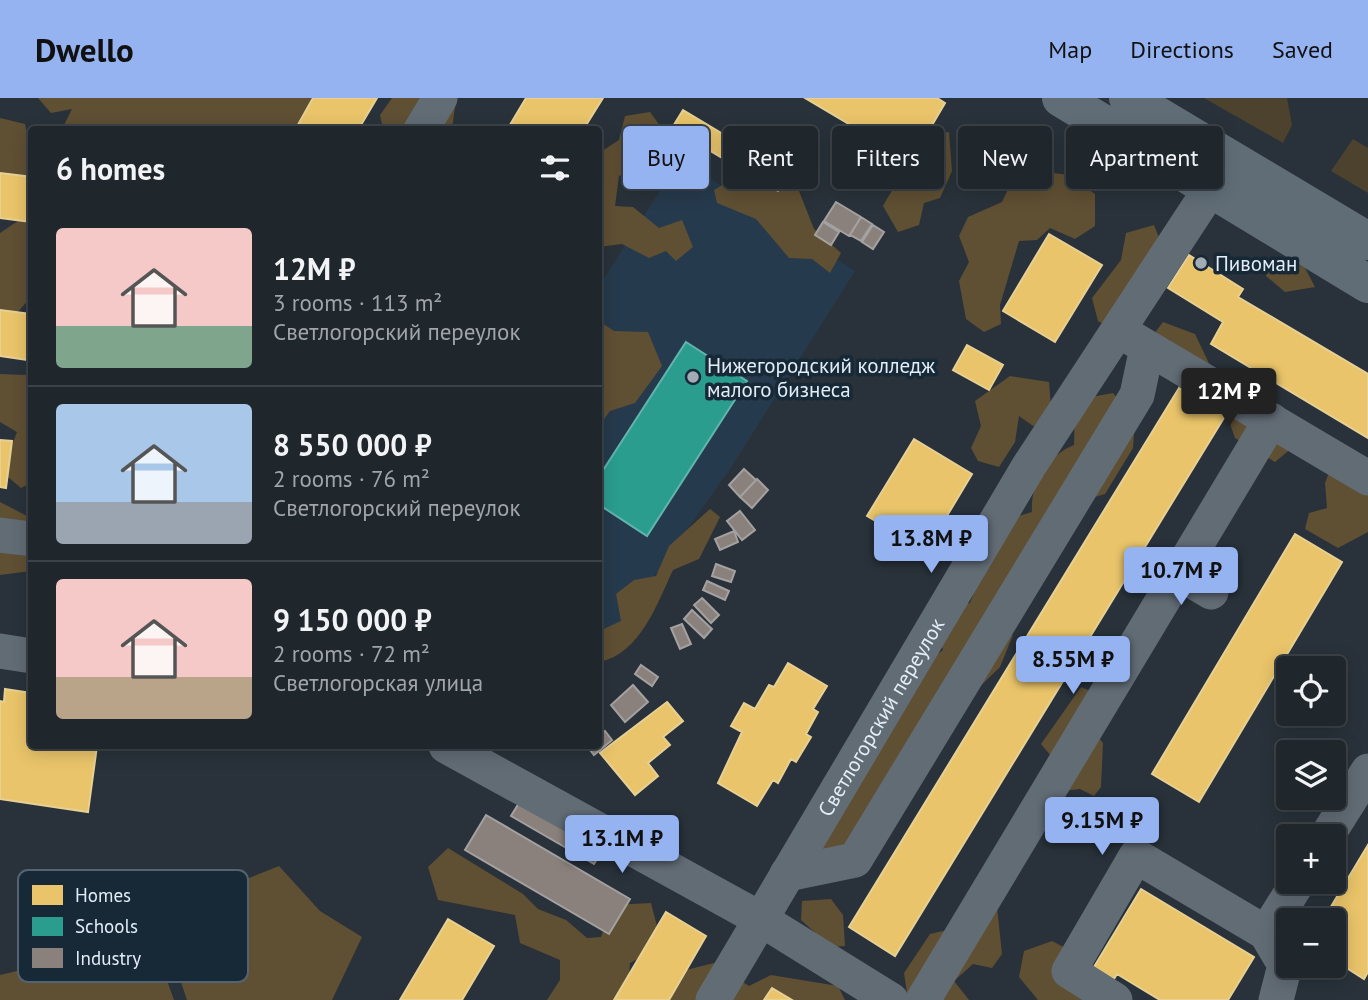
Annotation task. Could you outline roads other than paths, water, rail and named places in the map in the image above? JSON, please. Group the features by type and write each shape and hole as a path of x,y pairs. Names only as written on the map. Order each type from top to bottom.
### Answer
{"main road":[{"path":"1061,98 1107,126"},
{"path":"1128,98 1368,241"},
{"path":"1212,189 1368,284"}],"street":[{"path":"423,126 440,98"},
{"name":"Светлогорский переулок","path":"713,1000 1029,466 1133,339 1209,189"},
{"path":"1133,339 1368,478"},
{"path":"787,874 855,860 1137,396 1133,339"},
{"path":"923,1000 1270,420"},
{"path":"0,535 28,538"},
{"path":"1179,573 1211,592"},
{"path":"0,651 28,655"},
{"path":"452,749 762,920 891,1000"},
{"path":"1335,824 1368,771"},
{"path":"1115,1000 1069,971 1136,856 1266,933 1285,965 1276,1000"},
{"path":"1266,933 1290,894"}],"place":[{"name":"Пивоман","path":"1201,263"},
{"name":"Нижегородский колледж малого бизнеса","path":"693,377"}]}
